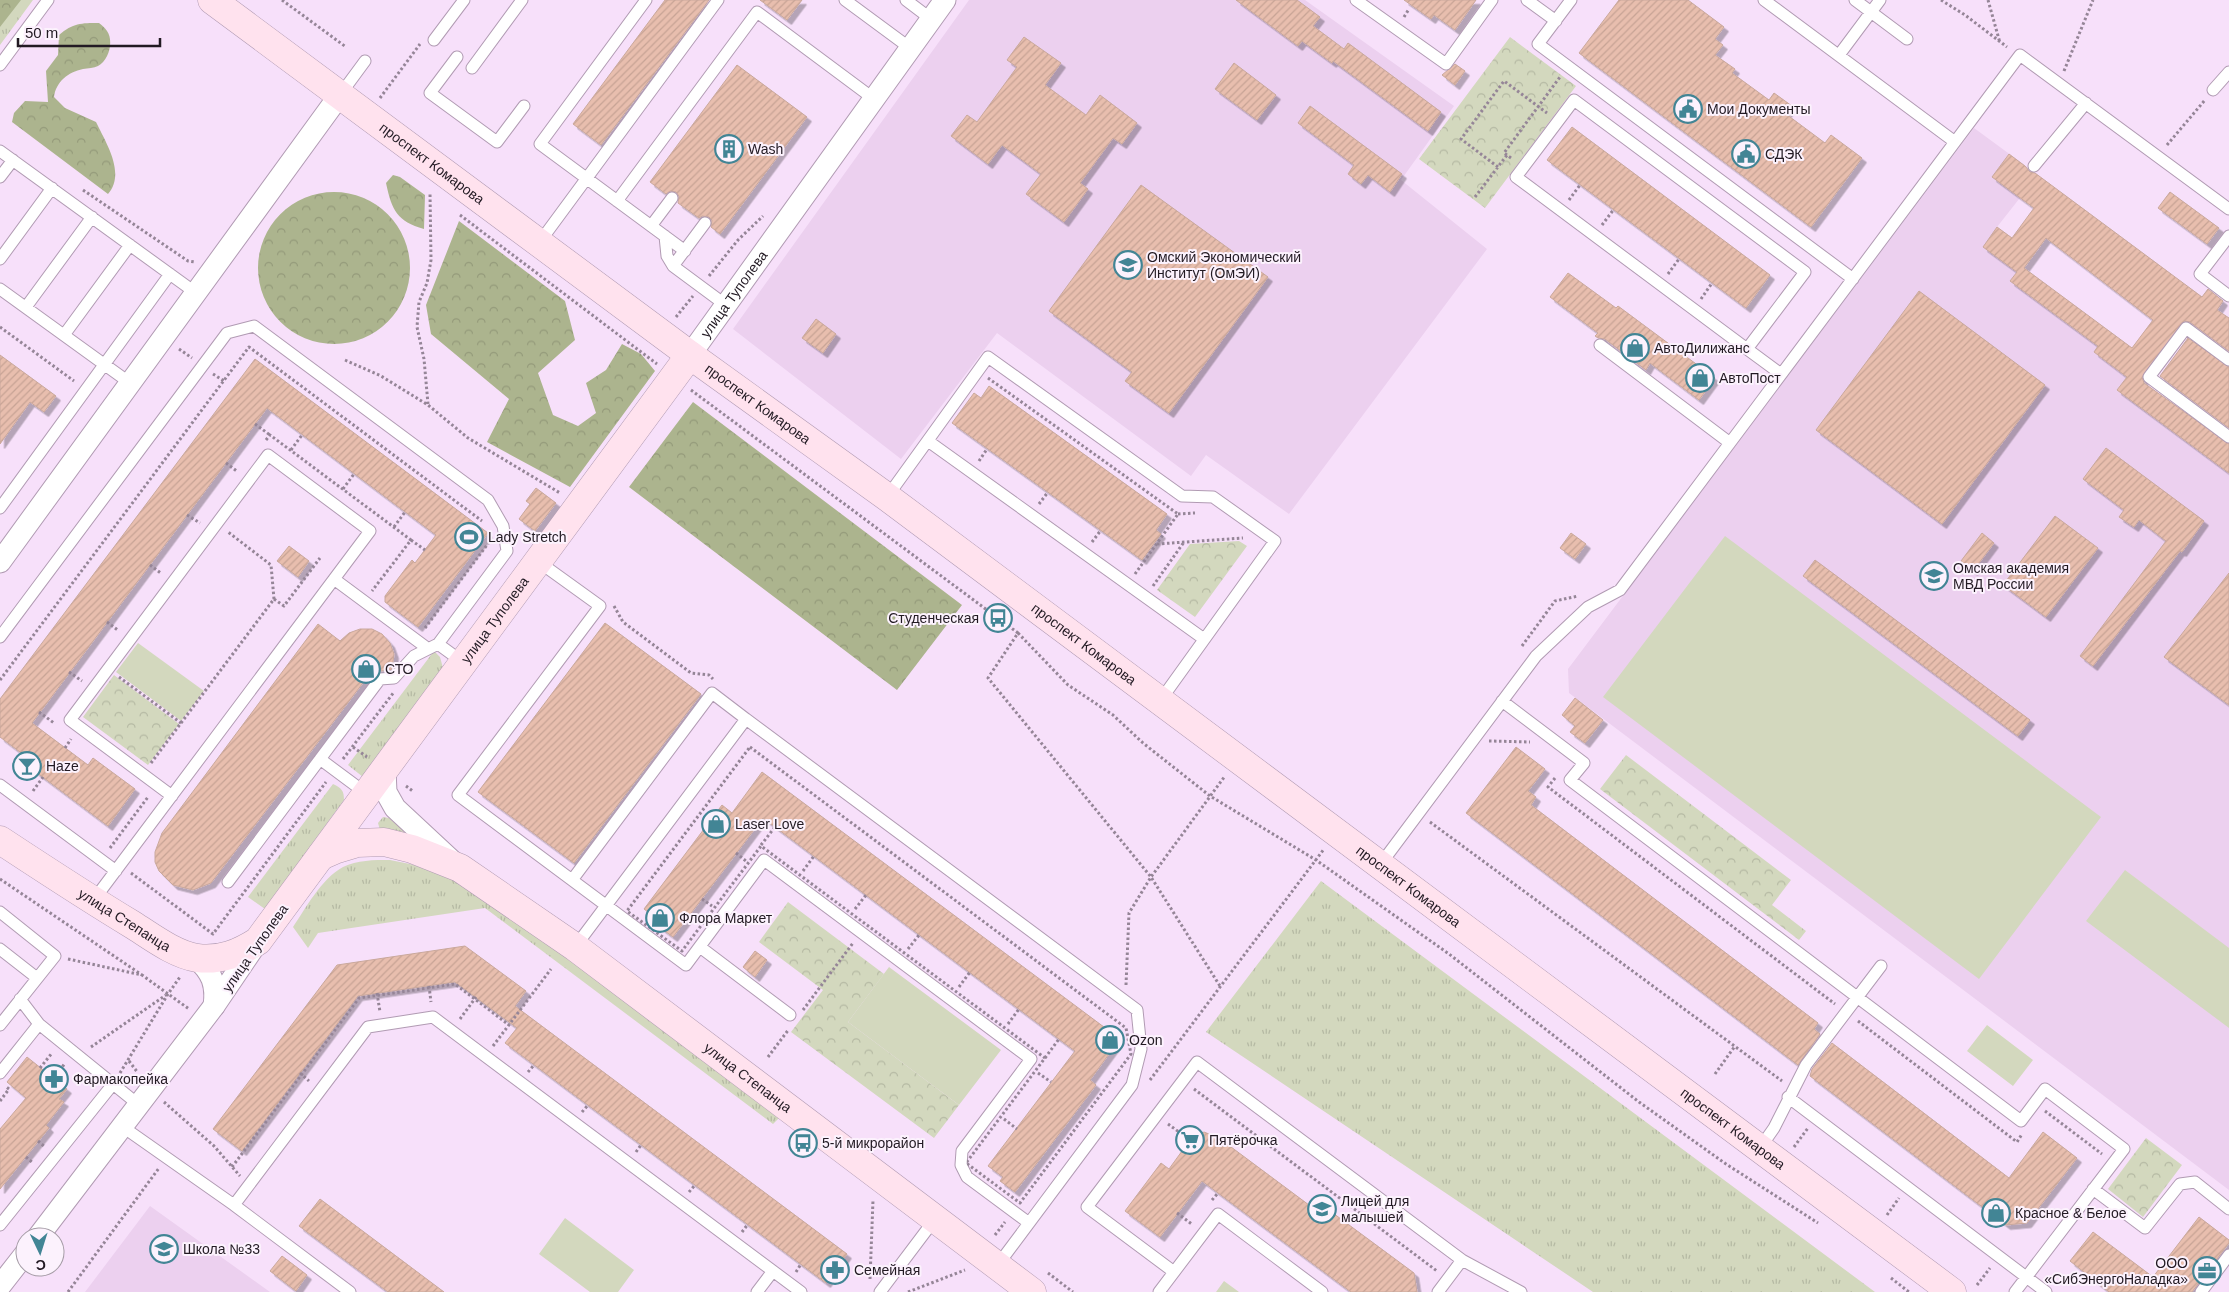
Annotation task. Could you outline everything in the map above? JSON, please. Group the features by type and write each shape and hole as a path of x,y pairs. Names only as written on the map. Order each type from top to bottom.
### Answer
{"main road":[{"name":"проспект Комарова","path":"212,0 690,355 887,498 1760,1148 1965,1288"},
{"name":"улица Туполева","path":"258,941 690,355"},
{"name":"улица Степанца","path":"0,840 93,901 180,953 190,965 230,956 258,941"},
{"name":"улица Степанца","path":"321,856 358,843 384,842 412,849 460,868 575,947 1032,1292"}],"street":[{"name":"улица Туполева","path":"690,355 945,0"},
{"path":"0,562 339,96"},
{"name":"улица Степанца","path":"385,770 386,792 395,808 460,868"},
{"name":"улица Туполева","path":"46,1227 209,1013 258,941"},
{"path":"190,965 206,967 214,979 216,992 209,1013"},
{"path":"0,1286 15,1267"}],"lane":[{"path":"0,65 48,0"},
{"path":"434,40 464,0"},
{"path":"472,68 522,0"},
{"path":"646,0 540,144 685,251"},
{"path":"539,243 718,0"},
{"path":"845,0 910,48"},
{"path":"906,0 931,19"},
{"path":"1356,0 1446,64 1492,0"},
{"path":"1527,0 1556,21"},
{"path":"1571,0 1538,44 1853,279"},
{"path":"1764,0 1955,142"},
{"path":"1855,0 1907,39"},
{"path":"1839,55 1880,0"},
{"path":"617,201 757,12 874,99"},
{"path":"1380,865 1536,656 1588,607 1620,590 2020,55 2229,209"},
{"path":"457,57 430,93 497,142 524,106"},
{"path":"339,96 365,61"},
{"path":"2213,90 2229,72"},
{"path":"1747,349 1804,272 1574,100 1516,177 1747,349 1781,374"},
{"path":"2034,166 2086,103"},
{"path":"0,150 196,293"},
{"path":"0,177 13,160"},
{"path":"0,259 52,188"},
{"path":"651,226 672,198"},
{"path":"26,307 92,217"},
{"path":"673,266 705,223"},
{"path":"665,236 667,256 673,266 727,306"},
{"path":"2229,236 2200,274 2229,296"},
{"path":"64,335 130,245"},
{"path":"0,508 170,274"},
{"path":"0,289 130,383"},
{"path":"0,637 227,333 254,326 488,500 504,526 507,551 438,644 414,656 394,678 380,680 228,882"},
{"path":"2229,360 2186,328 2149,377 2229,436"},
{"path":"1600,345 1730,443"},
{"path":"887,498 988,356 1182,496 1213,497 1275,541 1160,701"},
{"path":"928,441 1204,639"},
{"path":"93,901 172,796 370,531 268,455 70,720 172,796"},
{"path":"538,562 600,606 458,795 686,965 764,860 1031,1059 962,1151 961,1165 967,1177 1029,1224"},
{"path":"334,579 427,648"},
{"path":"438,644 464,663"},
{"path":"572,880 712,693 1137,1010 1141,1049 1132,1085 997,1266"},
{"path":"1502,701 1584,762 1570,780 2021,1121 2045,1089 2124,1149 2015,1292"},
{"path":"575,947 746,718"},
{"path":"320,760 367,794"},
{"path":"0,784 101,860 118,868"},
{"path":"0,912 55,956 0,1025"},
{"path":"700,947 793,1019"},
{"path":"0,949 37,978"},
{"path":"1760,1148 1774,1128 1790,1093 1806,1065 1880,966"},
{"path":"20,999 39,1024 112,1084 146,1097"},
{"path":"234,1206 368,1027 433,1017 801,1292"},
{"path":"0,1078 39,1024"},
{"path":"1174,1272 1087,1207 1197,1062 1462,1260 1521,1292"},
{"path":"0,1224 112,1084"},
{"path":"1790,1093 1816,1118 2046,1292"},
{"path":"123,1127 350,1292"},
{"path":"2093,1189 2145,1228 2180,1184 2195,1182 2229,1209"},
{"path":"1159,1292 1218,1214 1322,1292"},
{"path":"880,1292 935,1219"},
{"path":"2201,1292 2229,1255"},
{"path":"1438,1292 1462,1260"},
{"path":"757,1292 773,1271"}],"path":[{"path":"282,0 346,47"},
{"path":"1941,0 1965,15 2000,43 2020,55"},
{"path":"1988,0 2000,43"},
{"path":"2059,83 2093,0"},
{"path":"1403,17 1409,9"},
{"path":"380,98 421,42"},
{"path":"1475,197 1507,155 1504,153 1568,67"},
{"path":"1498,167 1461,139 1504,81 1538,107"},
{"path":"2157,156 2213,90"},
{"path":"1568,201 1580,184"},
{"path":"82,190 188,262"},
{"path":"428,405 424,359 417,327 420,302 428,283 431,260 430,193"},
{"path":"1601,226 1614,209"},
{"path":"676,318 738,240 767,212"},
{"path":"1667,275 1679,258"},
{"path":"1700,300 1712,283"},
{"path":"0,327 86,390"},
{"path":"0,680 249,347 489,526"},
{"path":"346,360 381,376 428,405 468,438 580,505"},
{"path":"978,371 1178,514 1134,576"},
{"path":"255,424 425,550"},
{"path":"264,443 270,435"},
{"path":"291,450 302,435"},
{"path":"982,456 988,449"},
{"path":"226,463 233,468"},
{"path":"343,489 354,474"},
{"path":"1042,499 1048,492"},
{"path":"394,527 405,512"},
{"path":"187,514 195,520"},
{"path":"202,525 208,518"},
{"path":"148,768 274,599 271,565 222,528"},
{"path":"1096,538 1101,530"},
{"path":"1236,532 1248,541"},
{"path":"1157,544 1243,538"},
{"path":"364,602 411,540"},
{"path":"416,640 491,540"},
{"path":"1151,588 1184,542"},
{"path":"274,599 284,606 320,558"},
{"path":"150,565 157,570"},
{"path":"928,567 1018,633 1068,685 1113,715 1143,743 1210,796 1316,860 1449,954 1639,1102 1726,1164 1824,1227"},
{"path":"159,583 164,576"},
{"path":"614,604 623,622 691,673 709,675 716,680"},
{"path":"107,622 114,627"},
{"path":"116,640 122,632"},
{"path":"1018,633 988,678 1151,878 1220,986"},
{"path":"69,672 77,677"},
{"path":"113,673 181,723"},
{"path":"79,690 89,676"},
{"path":"118,868 212,934 398,686"},
{"path":"40,712 60,728"},
{"path":"54,723 59,716"},
{"path":"67,732 73,737"},
{"path":"1491,735 1486,741 1532,742"},
{"path":"65,748 69,742"},
{"path":"1126,1028 1129,914 1151,878 1237,759"},
{"path":"1557,774 1548,787 2017,1142 2027,1128"},
{"path":"36,787 43,777"},
{"path":"101,860 150,794"},
{"path":"1426,819 1735,1046 1790,1093"},
{"path":"761,846 775,827"},
{"path":"1144,1087 1336,833"},
{"path":"736,853 742,858"},
{"path":"807,866 814,856"},
{"path":"0,879 168,994 209,1013"},
{"path":"859,904 866,895"},
{"path":"702,899 708,903"},
{"path":"768,1057 793,1019 861,932"},
{"path":"912,944 919,934"},
{"path":"55,956 142,975"},
{"path":"112,1084 129,1061 168,994 190,965"},
{"path":"485,1056 551,968"},
{"path":"963,982 970,972"},
{"path":"232,1167 359,998 455,984 476,998 509,1025"},
{"path":"78,1056 168,994"},
{"path":"451,1031 476,998"},
{"path":"1012,1019 1019,1009"},
{"path":"1045,1058 1059,1039"},
{"path":"1715,1074 1735,1046"},
{"path":"47,1048 66,1063 54,1078"},
{"path":"40,1068 52,1052"},
{"path":"966,1163 1020,1203 1131,1054"},
{"path":"1044,1076 1051,1082"},
{"path":"0,1078 9,1089 0,1101"},
{"path":"1188,1096 1194,1089 1442,1274"},
{"path":"146,1097 168,1106 214,1146 248,1186"},
{"path":"2042,1109 2108,1158"},
{"path":"1162,1131 1172,1118"},
{"path":"1792,1149 1816,1118"},
{"path":"1009,1123 1016,1129"},
{"path":"1168,1124 1190,1140"},
{"path":"68,1292 167,1158"},
{"path":"1885,1217 1907,1188"},
{"path":"1213,1199 1218,1193"},
{"path":"870,1283 874,1200"},
{"path":"1177,1213 1194,1225"},
{"path":"1965,1288 1999,1257"},
{"path":"908,1292 970,1268"},
{"path":"1886,1274 1909,1292"}],"shaded area":[{"name":"Омский Экономический Институт (ОмЭИ)","path":"969,0 1305,0 1454,106 1401,180 1487,249 1289,514 1206,455 1191,476 997,333 901,459 733,329"},
{"name":"Омская академия МВД России","path":"1974,128 2038,175 1997,227 2017,272 2010,281 2098,346 2094,352 2127,377 2117,390 2229,473 2229,1190 1569,693 1568,669"},
{"name":"Школа №33","path":"150,1206 270,1292 85,1292"}],"green space":[{"path":"0,0 33,0 0,45"},
{"path":"0,0 21,0 0,27"},
{"path":"99,23 109,35 108,55 98,66 78,70 64,78 57,87 54,97 65,108 96,122 109,148 115,168 113,186 108,194 12,122 14,113 25,101 48,102 46,71 58,55 59,35 77,24"},
{"path":"1510,37 1576,86 1485,208 1419,159"},
{"path":"393,175 400,177 425,195 424,229 415,226 397,214 386,183"},
{"path":"334,192 349,193 363,197 388,214 405,239 409,253 409,283 405,297 388,322 363,339 349,343 334,344 319,343 305,339 280,322 263,297 259,283 258,268 259,253 263,239 280,214 305,197 319,193"},
{"path":"459,221 565,301 575,340 538,373 553,415 578,426 596,413 586,383 606,370 622,344 641,354 655,371 570,487 487,442 509,399 431,334 426,305"},
{"path":"693,402 962,605 897,690 629,487"},
{"path":"1725,536 2101,817 1979,979 1603,697"},
{"path":"1239,541 1247,546 1195,617 1157,590 1190,544"},
{"path":"138,643 204,691 181,721 116,672"},
{"path":"434,651 440,657 443,668 363,777 348,765"},
{"path":"114,675 179,724 148,765 83,717"},
{"path":"1626,755 1791,880 1772,905 1806,931 1799,940 1600,789"},
{"path":"333,784 342,790 344,800 265,909 248,897"},
{"path":"383,817 389,818 409,834 380,830 378,823"},
{"path":"372,860 390,860 415,865 453,878 492,899 764,1102 779,1118 773,1124 485,908 318,933 308,948 293,927 321,886 343,867"},
{"path":"2125,870 2229,948 2229,1028 2086,921"},
{"path":"1321,881 1875,1292 1593,1292 1206,1032"},
{"path":"788,902 884,974 848,1022 959,1105 934,1138 791,1032 823,990 759,942"},
{"path":"889,967 1001,1050 959,1105 848,1022"},
{"path":"1987,1025 2033,1060 2013,1086 1967,1051"},
{"path":"2146,1138 2182,1165 2143,1217 2108,1189"},
{"path":"565,1218 634,1270 618,1292 590,1292 539,1254"},
{"path":"1224,1281 1239,1292 1216,1292"}],"building":[{"path":"665,0 709,0 601,145 573,124"},
{"path":"760,0 802,0 787,20"},
{"path":"1236,0 1297,0 1320,17 1313,26 1344,49 1348,43 1441,112 1428,131 1333,61 1332,63 1302,41 1298,46"},
{"path":"1404,0 1476,0 1455,30 1434,15 1431,19"},
{"path":"1619,0 1688,0 1724,27 1715,39 1723,45 1715,55 1735,69 1732,73 1769,100 1774,93 1792,106 1786,114 1825,143 1831,135 1862,158 1811,227 1579,53"},
{"path":"1024,37 1061,63 1045,85 1086,115 1100,95 1137,123 1122,144 1113,138 1080,183 1088,189 1064,222 1026,194 1041,174 1002,145 988,164 951,136 967,115 977,122 1017,67 1007,60"},
{"path":"1234,63 1276,95 1257,120 1215,89"},
{"path":"1455,64 1465,71 1455,85 1442,75"},
{"name":"Wash","path":"737,65 807,117 720,234 711,227 712,220 709,217 702,216 699,218 678,203 679,196 676,192 670,191 666,194 650,182"},
{"path":"1310,106 1402,174 1390,192 1368,175 1361,184 1348,174 1354,165 1298,123"},
{"path":"1572,127 1770,275 1746,308 1547,160"},
{"path":"2009,154 2030,172 2035,173 2202,297 2208,289 2223,301 2217,310 2229,318 2229,351 2190,322 2184,321 2142,377 2144,383 2229,444 2229,473 2117,390 2127,377 2094,352 2098,346 2010,281 2017,272 1983,247 1997,227 2012,238 2034,208 1992,177","holes":["2046,238 2153,320 2132,348 2024,268"]},
{"path":"1141,185 1268,277 1169,413 1125,381 1132,372 1049,311"},
{"path":"2170,192 2219,228 2207,244 2158,208"},
{"path":"1568,273 1616,308 1618,306 1715,378 1699,400 1650,363 1646,370 1605,339 1595,336 1598,333 1550,297"},
{"path":"1919,291 2045,385 1942,524 1816,430"},
{"path":"816,319 836,334 823,353 802,338"},
{"path":"2188,338 2229,367 2229,428 2160,376"},
{"path":"0,355 56,396 44,412 30,402 0,444"},
{"path":"255,359 488,533 418,627 385,602 385,596 412,560 415,563 436,535 267,408 32,723 88,765 93,758 135,789 108,826 20,760 24,755 0,737 0,699"},
{"path":"989,386 1167,514 1156,530 1161,534 1142,560 952,423 974,393 981,398"},
{"path":"2106,448 2204,521 2093,666 2080,656 2166,541 2139,520 2134,527 2119,517 2124,510 2083,479"},
{"path":"536,488 556,503 535,531 519,519 530,504 526,501"},
{"path":"2055,516 2098,548 2046,617 2003,585"},
{"path":"1571,533 1586,544 1575,559 1560,548"},
{"path":"1982,533 1994,543 1973,571 1961,561"},
{"path":"289,546 309,561 298,577 277,561"},
{"path":"1815,560 2030,720 2018,736 1803,576"},
{"path":"2229,573 2229,705 2164,657"},
{"path":"605,623 701,694 574,863 478,792"},
{"path":"318,624 340,641 349,633 360,629 372,629 382,634 390,643 394,654 392,669 381,671 375,667 211,883 193,890 173,885 159,871 155,862 155,852 162,833"},
{"path":"1575,698 1603,720 1585,743 1570,732 1575,726 1562,715"},
{"path":"1516,747 1545,769 1528,791 1536,797 1531,805 1818,1023 1814,1029 1820,1034 1798,1065 1466,813"},
{"path":"762,772 1120,1039 1090,1080 1096,1085 1015,1192 1000,1181 1003,1177 988,1166 1075,1051 763,818 673,937 657,925 660,921 644,909 722,805 732,813"},
{"path":"465,946 526,991 515,1006 847,1254 826,1283 505,1043 517,1028 455,982 358,996 242,1151 213,1129 337,965"},
{"path":"755,951 767,960 755,977 743,967"},
{"path":"1832,1043 2009,1178 2043,1132 2077,1158 2027,1223 2006,1225 1810,1076 1812,1069"},
{"path":"27,1057 67,1089 59,1099 64,1102 46,1125 49,1128 0,1189 0,1129 26,1098 7,1082"},
{"path":"1204,1132 1219,1138 1313,1208 1318,1202 1414,1273 1417,1292 1351,1292 1202,1181 1160,1237 1125,1211 1161,1163 1169,1169 1190,1140"},
{"path":"320,1199 444,1292 388,1292 299,1226"},
{"path":"2199,1217 2229,1240 2229,1243 2192,1292 2109,1292 2070,1261 2093,1232 2153,1277"},
{"path":"282,1256 307,1275 296,1291 270,1271"}],"place":[{"name":"Мои Документы","path":"1688,109"},
{"name":"Wash","path":"729,149"},
{"name":"СДЭК","path":"1746,154"},
{"name":"Омский Экономический Институт (ОмЭИ)","path":"1128,265"},
{"name":"АвтоДилижанс","path":"1635,348"},
{"name":"АвтоПост","path":"1700,378"},
{"name":"Lady Stretch","path":"469,537"},
{"name":"Омская академия МВД России","path":"1934,576"},
{"name":"Студенческая","path":"998,618"},
{"name":"СТО","path":"366,669"},
{"name":"Haze","path":"27,766"},
{"name":"Laser Love","path":"716,824"},
{"name":"Флора Маркет","path":"660,918"},
{"name":"Ozon","path":"1110,1040"},
{"name":"Фармакопейка","path":"54,1079"},
{"name":"Пятёрочка","path":"1190,1140"},
{"name":"5-й микрорайон","path":"803,1143"},
{"name":"Лицей для малышей","path":"1322,1209"},
{"name":"Красное & Белое","path":"1996,1213"},
{"name":"Школа №33","path":"164,1249"},
{"name":"Семейная","path":"835,1270"},
{"name":"ООО «СибЭнергоНаладка»","path":"2207,1271"}]}
